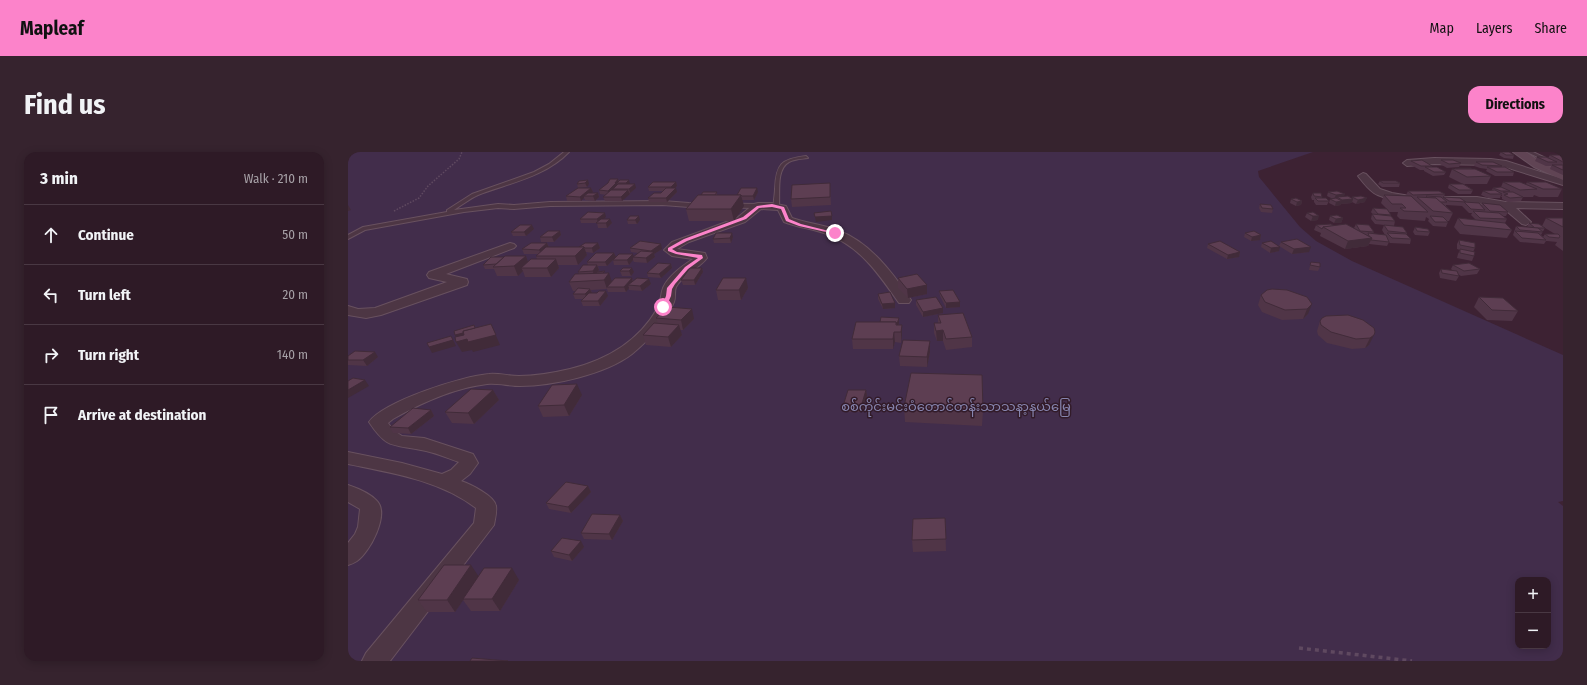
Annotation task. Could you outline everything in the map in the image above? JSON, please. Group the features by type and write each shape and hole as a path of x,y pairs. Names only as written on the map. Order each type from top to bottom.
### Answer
{"street":[{"path":"1518,152 1538,165 1563,176"},
{"path":"1407,163 1434,161 1491,162 1506,164 1563,182"},
{"path":"1491,162 1524,175 1541,186"},
{"path":"1363,176 1376,191 1405,199 1478,200 1506,205 1563,206"},
{"path":"1506,205 1526,222"},
{"path":"443,481 454,477 465,469 469,463 466,458 432,446 397,441 387,434 378,422 386,414 400,406 470,382 494,378 520,381 546,380 606,362 622,354 639,339 660,316 669,296 669,289 686,268 701,258 701,256 676,253 670,250 670,248 685,240 744,218 758,206 776,206 782,208 788,220 800,225 835,233 861,247 884,270 904,300"},
{"path":"348,310 357,313 372,312 390,308 442,287 462,282 433,275 510,246"},
{"path":"348,458 443,481 476,496 486,505 484,524 375,661"},
{"path":"348,492 370,506 372,516 370,525 363,540 348,556"}],"lane":[{"path":"442,215 474,196 536,173 551,165 567,152"},
{"path":"1530,152 1548,160"},
{"path":"776,206 779,194 778,183 782,164 794,159 806,157"},
{"path":"348,237 363,230 480,207 550,204 663,203 758,206"}],"path":[{"path":"392,212 419,198 428,186 459,159 462,152"},
{"path":"1299,648 1412,661"}],"green space":[{"name":"စစ်ကိုင်းမင်းဝံတောင်တန်းသာသနာ့နယ်မြေ","path":"348,152 1313,152 1258,171 1259,177 1300,227 1316,241 1352,261 1563,355 1563,501 1558,502 1563,506 1563,661 348,661"}],"building":[{"path":"1501,152 1509,152 1514,155 1506,155"},
{"path":"1550,155 1563,156 1563,162"},
{"path":"1537,157 1546,157 1557,162 1548,162"},
{"path":"1422,160 1432,166 1421,166 1411,161"},
{"path":"1441,160 1453,160 1461,163 1449,164"},
{"path":"1476,162 1493,162 1502,166 1482,165"},
{"path":"1552,165 1563,165 1563,170"},
{"path":"1425,167 1437,167 1446,172 1434,172"},
{"path":"1487,167 1505,167 1514,172 1497,172"},
{"path":"1456,168 1471,168 1472,169 1458,169"},
{"path":"1452,169 1475,169 1491,176 1467,177"},
{"path":"610,179 618,179 608,191 599,190 608,183"},
{"path":"588,180 585,183 577,184 579,181"},
{"path":"620,180 629,180 626,183 617,183"},
{"path":"1380,181 1396,181 1400,183 1383,183"},
{"path":"653,182 676,182 671,187 648,187"},
{"path":"1503,182 1520,182 1537,189 1520,190"},
{"path":"1527,182 1546,182 1562,189 1543,189"},
{"path":"830,183 830,197 791,199 792,185"},
{"path":"618,184 635,184 629,189 613,189"},
{"path":"1449,184 1463,184 1473,190 1459,190"},
{"path":"1501,187 1510,191 1501,191 1493,188"},
{"path":"578,188 591,188 580,197 566,196"},
{"path":"666,188 676,188 666,198 648,198 654,193 661,193"},
{"path":"741,188 757,188 753,196 737,195"},
{"path":"611,190 628,190 621,197 603,197"},
{"path":"1495,190 1502,194 1490,194 1483,191"},
{"path":"1337,191 1345,194 1336,195 1328,192"},
{"path":"1408,191 1439,191 1445,194 1413,195"},
{"path":"703,192 717,192 715,195 701,195"},
{"path":"1503,192 1513,192 1523,197 1510,198 1504,195 1508,194"},
{"path":"588,193 598,193 593,196 584,196"},
{"path":"1313,193 1321,193 1322,197 1314,196"},
{"path":"698,195 741,195 731,209 686,209"},
{"path":"1384,195 1411,196 1428,212 1404,211 1400,208 1406,208 1402,204 1392,204"},
{"path":"1348,196 1353,199 1342,200 1337,197"},
{"path":"1361,196 1367,198 1358,200 1352,197"},
{"path":"1426,196 1441,197 1447,202 1440,202 1436,198 1428,198"},
{"path":"1417,197 1436,198 1453,213 1433,211"},
{"path":"1443,197 1460,198 1466,202 1449,201"},
{"path":"1296,198 1302,201 1297,202 1291,199"},
{"path":"1315,198 1326,198 1329,201 1318,201"},
{"path":"1336,198 1342,201 1336,202 1330,199"},
{"path":"1464,202 1479,203 1485,210 1471,209"},
{"path":"1482,203 1500,205 1508,212 1490,211"},
{"path":"1260,204 1271,205 1273,209 1262,208"},
{"path":"1373,208 1387,209 1391,215 1378,214"},
{"path":"831,211 832,216 815,217 814,213"},
{"path":"1473,211 1499,213 1507,219 1480,218"},
{"path":"588,212 605,213 597,219 580,219"},
{"path":"1313,212 1319,216 1313,216 1307,213"},
{"path":"1372,214 1391,216 1395,221 1376,220"},
{"path":"1337,215 1343,218 1336,219 1330,216"},
{"path":"630,216 639,216 635,220 627,220"},
{"path":"1430,216 1443,217 1448,222 1435,222"},
{"path":"1458,218 1505,223 1512,230 1464,225"},
{"path":"1546,218 1563,218 1563,227"},
{"path":"601,219 610,219 606,223 596,223"},
{"path":"1529,223 1539,224 1545,228 1535,228"},
{"path":"1331,224 1334,226 1323,227 1322,229 1316,225"},
{"path":"1346,224 1372,238 1348,241 1323,227"},
{"path":"1356,224 1369,225 1374,232 1360,231"},
{"path":"520,225 532,225 524,232 511,232"},
{"path":"1384,225 1403,227 1407,233 1388,231"},
{"path":"1516,226 1538,228 1543,232 1520,230"},
{"path":"1415,227 1428,229 1430,232 1417,231"},
{"path":"548,231 560,231 552,237 540,237"},
{"path":"1254,231 1261,235 1252,237 1245,233"},
{"path":"1515,231 1538,233 1546,240 1522,238"},
{"path":"716,233 732,233 730,238 713,239"},
{"path":"1368,233 1386,235 1389,242 1371,240 1372,238"},
{"path":"1387,233 1406,234 1411,239 1392,238"},
{"path":"1545,234 1558,234 1560,236 1559,238 1549,237"},
{"path":"1297,239 1311,247 1294,249 1281,242"},
{"path":"1459,240 1475,243 1475,248 1460,245"},
{"path":"640,241 661,244 651,251 630,248"},
{"path":"1220,241 1240,252 1228,255 1208,244"},
{"path":"1271,241 1280,247 1271,248 1262,243"},
{"path":"531,243 547,243 539,250 522,249"},
{"path":"585,243 598,243 592,248 579,247"},
{"path":"546,247 584,247 575,256 536,256"},
{"path":"1460,249 1475,252 1474,256 1460,253"},
{"path":"641,251 654,252 646,258 633,257"},
{"path":"596,253 614,253 605,262 587,262"},
{"path":"619,254 633,254 627,260 613,260"},
{"path":"505,256 526,256 514,266 493,267"},
{"path":"491,257 504,257 496,264 483,265"},
{"path":"531,259 556,259 547,268 521,268"},
{"path":"1311,262 1320,263 1320,267 1310,265"},
{"path":"658,263 671,264 659,274 647,273"},
{"path":"1469,263 1480,269 1464,271 1453,265"},
{"path":"583,265 597,265 593,271 578,272"},
{"path":"623,268 632,268 629,271 620,271"},
{"path":"690,268 702,268 694,280 681,280"},
{"path":"1441,269 1457,271 1459,276 1442,273"},
{"path":"605,271 603,273 596,273 597,272"},
{"path":"609,273 604,280 569,282 575,274"},
{"path":"917,274 927,285 907,289 898,278"},
{"path":"615,278 632,278 624,287 607,287"},
{"path":"637,278 649,279 640,286 628,285"},
{"path":"723,278 746,278 739,290 716,290"},
{"path":"578,288 590,289 585,294 573,294"},
{"path":"953,290 960,302 946,303 939,291"},
{"path":"1267,290 1287,290 1307,297 1312,304 1307,309 1285,310 1265,302 1261,295"},
{"path":"599,291 606,291 598,301 581,301 589,293 597,293"},
{"path":"890,292 895,303 882,304 878,294"},
{"path":"936,297 943,308 923,312 916,300"},
{"path":"1479,297 1503,298 1518,311 1492,310"},
{"path":"668,307 692,309 681,320 656,318"},
{"path":"963,313 972,337 946,339 943,330 936,331 934,323 941,323 938,315"},
{"path":"1348,315 1363,320 1374,328 1374,335 1370,338 1356,339 1331,332 1321,325 1320,321 1326,316"},
{"path":"881,317 899,318 897,324 896,322 880,322"},
{"path":"856,322 896,322 896,325 902,325 901,332 894,332 893,339 852,339"},
{"path":"654,323 679,325 668,337 643,335"},
{"path":"491,324 496,335 468,342 467,339 456,342 455,337 464,335 463,331"},
{"path":"474,325 475,328 455,335 454,331"},
{"path":"451,336 453,340 429,347 427,343"},
{"path":"903,340 930,341 927,357 899,356"},
{"path":"355,351 375,352 363,360 348,360 348,356"},
{"path":"911,373 982,375 983,411 904,407"},
{"path":"353,378 365,380 348,390 348,381"},
{"path":"577,384 564,405 538,406 552,385"},
{"path":"471,389 493,390 468,413 445,412"},
{"path":"848,390 866,390 861,407 843,406"},
{"path":"413,408 431,410 408,428 390,427"},
{"path":"566,482 588,486 568,507 546,503"},
{"path":"592,514 620,515 609,534 581,533"},
{"path":"945,518 946,539 912,540 913,519"},
{"path":"562,538 581,541 569,555 551,551"},
{"path":"444,565 471,565 447,600 418,600"},
{"path":"484,568 512,568 492,599 463,599"},
{"path":"472,658 508,661 470,661"}],"route":[{"path":"663,307 669,296 669,289 686,268 701,258 701,256 676,253 670,250 670,248 707,231 741,220 758,206 776,206 782,208 788,220 800,225 835,233"}]}
